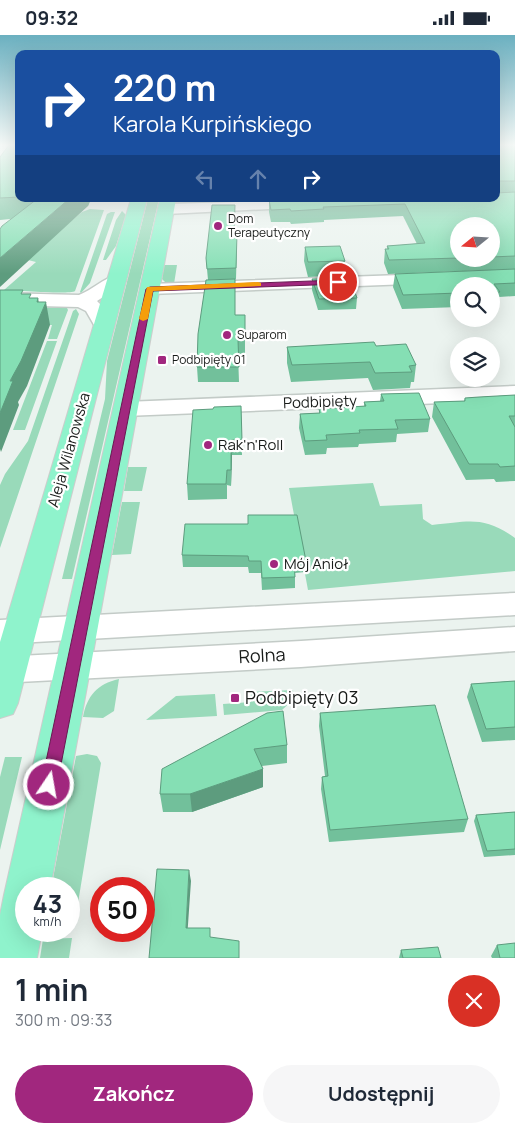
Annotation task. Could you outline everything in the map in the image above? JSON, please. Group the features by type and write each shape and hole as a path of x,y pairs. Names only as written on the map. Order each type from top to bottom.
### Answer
{"main road":[{"name":"Aleja Wilanowska","path":"0,703 9,632 104,326 138,202"},
{"path":"30,877 167,204"},
{"path":"14,958 17,942"}],"street":[{"path":"167,204 319,204"},
{"path":"150,289 446,278"},
{"path":"0,299 82,301 98,294 116,280"},
{"path":"82,301 94,307 104,326"},
{"name":"Podbipięty","path":"125,409 515,393"},
{"path":"9,632 515,603"},
{"name":"Rolna","path":"4,670 301,654 515,639"}],"green space":[{"path":"147,202 158,202 72,579 62,579 105,399 107,361"},
{"path":"90,209 104,210 75,291 4,290 36,262 24,259 82,212"},
{"path":"122,211 126,215 116,246 106,260 103,260 116,220"},
{"path":"115,212 90,283 81,293 107,214"},
{"path":"164,265 177,265 174,284 166,283 162,279"},
{"path":"27,307 67,308 68,310 57,339 48,339 52,325 41,325"},
{"path":"76,309 79,314 0,548 0,485 5,474 28,441 73,311"},
{"path":"47,341 57,341 25,430 13,430"},
{"path":"128,467 147,467 142,491 124,491"},
{"path":"373,483 380,506 422,504 423,519 432,525 475,522 494,526 504,531 515,538 515,571 308,590 289,488"},
{"path":"122,502 140,502 131,554 112,555"},
{"path":"119,679 114,711 103,718 83,717 87,703 94,692 105,684"},
{"path":"293,690 294,699 282,710 224,715 223,704 251,702 251,692"},
{"path":"215,694 217,716 146,720 176,696"},
{"path":"87,754 97,756 101,763 80,891 80,877 53,877 76,756"},
{"path":"5,757 22,757 0,850 0,777"},
{"path":"43,942 71,942 69,958 40,958"}],"building":[{"path":"0,188 15,188 15,197 0,198"},
{"path":"515,192 515,256 500,257 500,217 450,217 450,258 389,260 385,249 389,249 387,246 425,243 405,204 323,207 324,209 291,211 290,209 271,210 269,202 500,202 500,193"},
{"path":"33,202 65,202 0,258 0,229"},
{"path":"212,205 235,205 234,234 237,234 236,268 207,269 206,258"},
{"path":"340,246 345,261 308,262 305,247"},
{"path":"515,269 515,283 500,284 500,277 450,277 450,293 403,295 395,274"},
{"path":"350,278 357,298 319,299 312,279"},
{"path":"235,279 235,315 245,315 245,340 238,340 239,367 197,367 198,334 206,280"},
{"path":"0,290 23,290 21,294 31,294 29,298 38,298 37,302 46,302 21,361 10,381 13,381 0,413"},
{"path":"374,342 376,346 406,344 416,365 409,366 412,372 375,373 370,362 292,365 287,347"},
{"path":"419,393 430,419 395,420 398,429 359,430 360,433 326,435 327,440 305,441 300,414 320,413 319,409 366,406 364,402 384,401 381,394"},
{"path":"515,395 515,416 509,416 515,427 515,466 500,467 498,464 469,464 434,402 465,401 465,398"},
{"path":"241,406 242,440 231,440 231,470 227,470 226,484 187,484 193,410"},
{"path":"248,515 297,515 306,561 294,561 295,577 262,578 261,561 249,561 248,556 182,555 185,524 248,524"},
{"path":"515,681 515,727 486,729 471,684"},
{"path":"435,705 468,819 330,830 322,777 328,776 320,713"},
{"path":"283,711 287,745 254,749 263,769 190,794 160,794 162,769 267,713"},
{"path":"515,812 515,849 487,851 476,815"},
{"path":"157,869 189,870 186,928 210,928 210,937 239,941 239,958 149,958 150,942 155,942"},
{"path":"515,943 515,958 500,958 497,945"},
{"path":"438,947 441,958 403,958 401,950"}],"slow traffic":[{"path":"143,319 150,289 258,285"}],"place":[{"name":"Dom Terapeutyczny","path":"218,226"},
{"name":"Suparom","path":"227,335"},
{"name":"Podbipięty 01","path":"162,360"},
{"name":"Rak'n'Roll","path":"208,445"},
{"name":"Mój Anioł","path":"274,564"},
{"name":"Podbipięty 03","path":"235,698"}],"route":[{"path":"49,785 150,289 338,282"}]}
